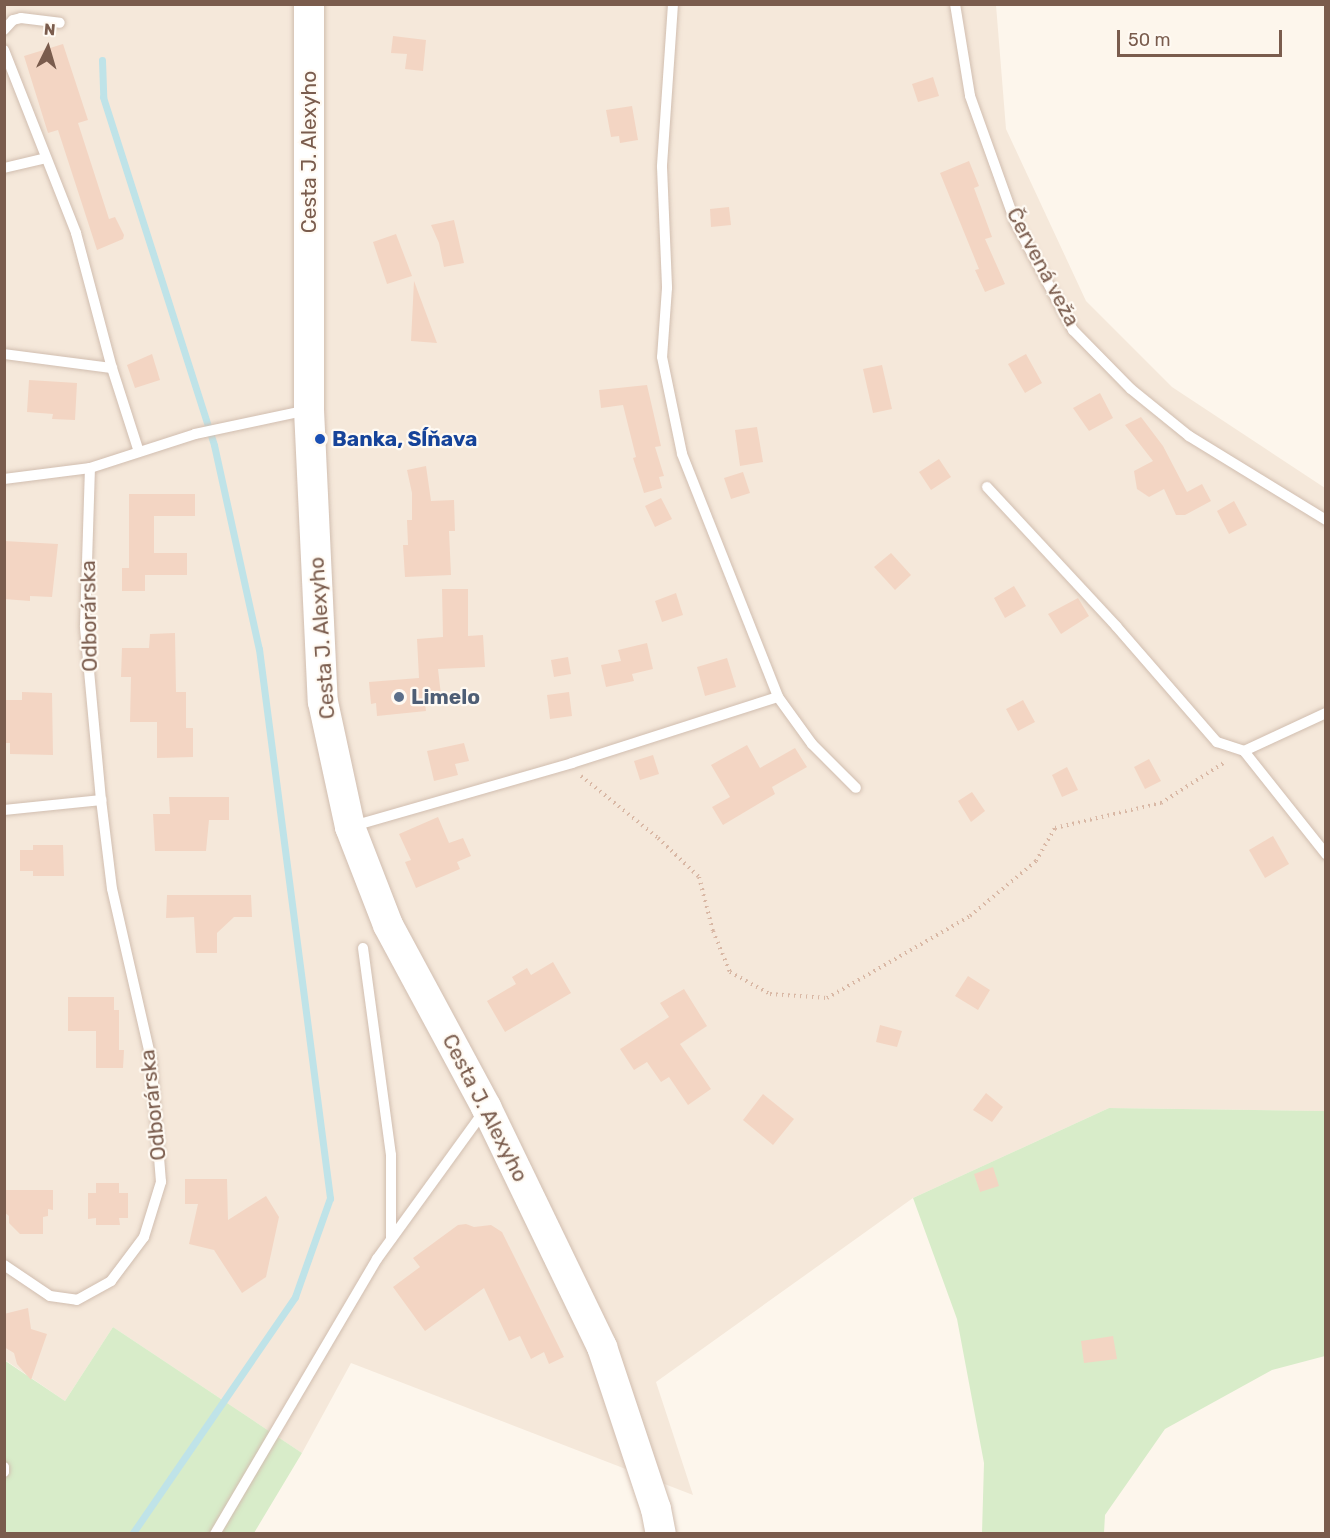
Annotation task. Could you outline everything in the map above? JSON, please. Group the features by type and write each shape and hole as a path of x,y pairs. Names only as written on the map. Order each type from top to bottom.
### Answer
{"main road":[{"name":"Cesta J. Alexyho","path":"309,4 309,410 322,702 350,827 388,925 486,1107 602,1347 657,1509 661,1533"}],"lane":[{"path":"673,4 662,167 667,288 662,357 682,454 778,697 812,744 856,788"},
{"name":"Červená veža","path":"955,4 970,96 1015,222 1073,330 1131,389 1189,436 1326,520"},
{"path":"4,30 13,20 21,18 60,23"},
{"path":"4,50 76,233 112,368 139,452"},
{"path":"4,168 46,158"},
{"path":"4,354 112,368"},
{"path":"4,479 90,468 230,424 309,410"},
{"name":"Odborárska","path":"4,1265 50,1296 77,1300 111,1281 144,1237 161,1182 151,1059 112,889 100,800 85,626 90,468"},
{"path":"987,487 1116,626 1217,742 1244,751 1326,854"},
{"path":"350,827 572,763 778,697"},
{"path":"1244,751 1326,713"},
{"path":"4,810 100,800"},
{"path":"363,948 391,1155 391,1240"},
{"path":"215,1533 391,1240 486,1107"},
{"path":"4,1467 4,1472"}],"path":[{"path":"572,763 583,778 658,838 699,877 713,931 730,972 770,994 827,998 970,916 1036,861 1055,828 1161,803 1244,751"}],"shaded area":[{"path":"4,5 996,5 1006,129 1086,301 1172,387 1325,488 1325,1111 1109,1108 913,1198 656,1382 693,1495 351,1363 302,1453 113,1327 65,1401 5,1360"}],"green space":[{"path":"1109,1108 1325,1111 1325,1356 1272,1370 1165,1429 1105,1515 1104,1533 982,1533 984,1463 957,1319 913,1198"},
{"path":"113,1327 302,1453 254,1533 5,1533 4,1360 65,1401"}],"building":[{"path":"393,36 426,40 423,71 405,69 407,54 391,53"},
{"path":"63,44 88,120 78,123 109,219 115,217 124,235 123,239 97,250 58,130 48,133 24,56"},
{"path":"933,77 939,96 918,102 912,84"},
{"path":"632,106 638,140 620,143 619,136 611,137 606,110"},
{"path":"969,161 979,186 974,188 992,237 985,239 1005,284 985,292 975,270 979,269 940,173"},
{"path":"729,207 731,225 711,227 710,209"},
{"path":"454,220 464,263 444,267 439,243 431,225"},
{"path":"396,234 412,276 387,284 373,242"},
{"path":"414,281 437,343 411,341"},
{"path":"152,354 160,380 135,388 127,365"},
{"path":"1026,354 1042,383 1025,393 1008,364"},
{"path":"882,365 892,409 873,413 863,369"},
{"path":"29,380 77,383 75,420 52,419 53,414 27,412"},
{"path":"647,385 661,446 655,447 664,476 659,477 662,488 644,493 633,458 636,457 623,405 601,408 599,390"},
{"path":"1100,393 1113,418 1089,431 1073,408"},
{"path":"1141,417 1163,446 1187,492 1202,484 1211,501 1185,515 1176,515 1164,489 1149,497 1137,489 1134,471 1153,461 1125,425"},
{"path":"757,427 763,462 740,466 735,430"},
{"path":"939,459 951,477 931,490 919,472"},
{"path":"426,466 431,501 454,500 455,531 449,531 451,575 405,577 403,545 408,545 407,520 412,520 412,493 407,470"},
{"path":"743,472 750,493 731,499 724,478"},
{"path":"129,494 195,494 195,516 154,516 154,553 187,553 187,575 145,575 145,591 122,591 122,568 129,568"},
{"path":"661,498 672,519 655,527 645,506"},
{"path":"1234,501 1247,525 1229,534 1217,511"},
{"path":"4,541 58,544 52,597 30,596 30,601 4,599"},
{"path":"891,553 911,575 895,590 874,567"},
{"path":"1014,586 1026,606 1005,618 994,598"},
{"path":"442,589 468,589 468,636 483,635 485,667 438,669 441,695 424,697 426,711 377,716 376,703 371,704 369,682 419,678 417,639 443,637"},
{"path":"676,593 683,615 662,622 655,601"},
{"path":"1078,598 1089,616 1061,634 1048,614"},
{"path":"175,633 176,692 186,692 186,728 193,728 193,757 157,758 157,722 130,722 131,677 121,677 122,648 149,648 150,634"},
{"path":"647,643 653,669 632,674 634,681 606,687 601,665 621,661 618,650"},
{"path":"568,657 571,674 554,677 551,660"},
{"path":"727,658 736,687 705,696 697,667"},
{"path":"22,692 52,693 53,755 10,754 10,743 6,743 4,700 22,700"},
{"path":"569,692 572,716 550,719 547,695"},
{"path":"1023,700 1035,722 1018,731 1006,709"},
{"path":"464,743 469,761 455,764 458,775 434,781 427,751"},
{"path":"747,745 760,768 795,748 807,767 772,787 775,794 723,825 712,807 730,797 711,765"},
{"path":"653,755 659,774 640,780 634,761"},
{"path":"1149,759 1161,781 1145,789 1134,767"},
{"path":"1067,767 1078,790 1062,797 1052,775"},
{"path":"972,792 985,811 971,822 958,801"},
{"path":"169,797 229,797 229,820 209,820 206,851 155,851 153,814 170,814"},
{"path":"438,817 449,843 463,838 471,856 457,862 460,869 416,888 405,862 411,860 399,834"},
{"path":"1273,836 1289,864 1265,878 1249,850"},
{"path":"33,845 63,845 64,876 33,876 33,871 20,871 20,850 33,850"},
{"path":"167,895 251,895 252,917 234,917 217,933 217,953 196,953 194,917 166,918"},
{"path":"553,962 571,993 505,1032 487,1001 516,984 512,977 527,968 531,975"},
{"path":"968,976 990,990 978,1010 955,996"},
{"path":"684,989 707,1026 680,1044 711,1089 688,1105 669,1077 661,1082 647,1062 634,1070 620,1049 669,1017 660,1003"},
{"path":"68,997 114,997 114,1010 119,1010 119,1050 124,1050 123,1068 96,1068 96,1031 68,1031"},
{"path":"880,1025 902,1031 897,1047 876,1042"},
{"path":"986,1093 1003,1107 992,1122 973,1110"},
{"path":"763,1094 794,1119 773,1145 743,1120"},
{"path":"993,1167 999,1186 980,1192 974,1174"},
{"path":"185,1179 227,1179 228,1220 266,1196 279,1217 266,1277 242,1293 214,1250 189,1244 198,1204 185,1204"},
{"path":"96,1183 119,1183 119,1193 128,1193 128,1218 119,1218 120,1225 96,1225 96,1218 88,1219 88,1193 96,1193"},
{"path":"4,1190 53,1190 53,1210 48,1209 48,1216 43,1217 43,1234 20,1234 9,1223 9,1216 4,1212"},
{"path":"466,1224 474,1227 491,1225 502,1232 564,1357 549,1364 544,1352 531,1359 520,1336 509,1341 484,1288 425,1331 393,1287 420,1267 413,1258 458,1225"},
{"path":"28,1308 31,1329 47,1334 31,1380 17,1364 14,1353 4,1347 4,1314"},
{"path":"1113,1336 1117,1359 1084,1363 1081,1341"}],"waterway":[{"path":"102,60 103,97 214,445 259,649 330,1198 295,1297 132,1534"}],"place":[{"name":"Banka, Sĺňava","path":"320,439"},
{"name":"Limelo","path":"399,697"}]}
